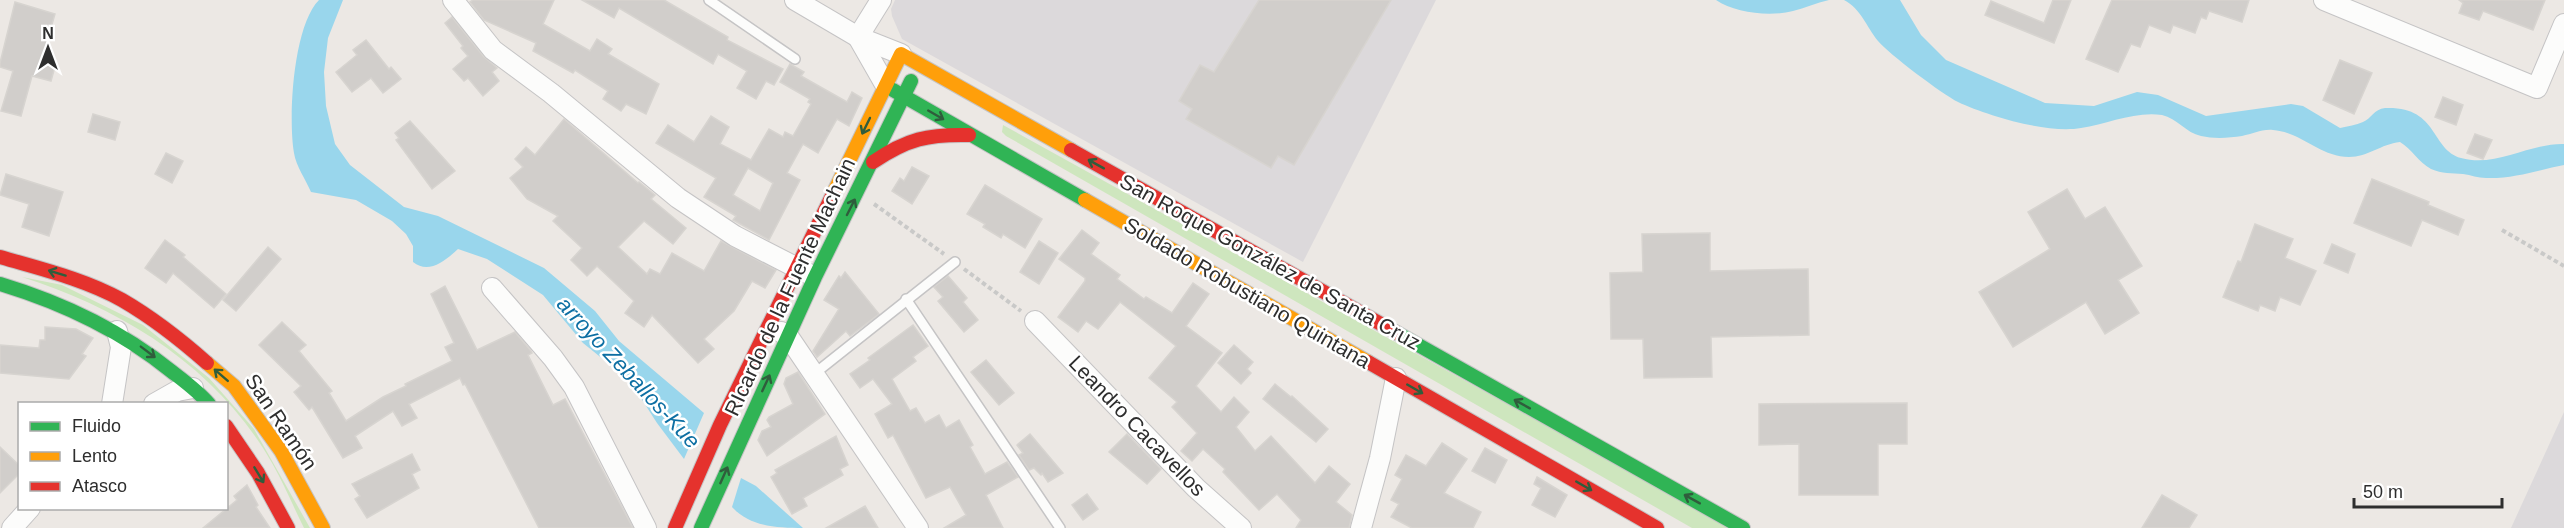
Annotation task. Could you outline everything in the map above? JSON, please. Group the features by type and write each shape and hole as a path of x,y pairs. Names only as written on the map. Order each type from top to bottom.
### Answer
{"street":[{"path":"453,0 493,50 551,93 678,198 735,236 815,277"},
{"name":"San Roque González de Santa Cruz","path":"795,0 858,37 901,54 1743,528"},
{"path":"881,0 858,37 886,86"},
{"path":"2336,2 2536,88 2564,24"},
{"name":"RIcardo de la Fuente Machain","path":"675,528 720,425 901,54"},
{"name":"RIcardo de la Fuente Machain","path":"701,528 815,277 919,65"},
{"name":"Soldado Robustiano Quintana","path":"886,86 1657,528"},
{"path":"873,162 916,137 933,133 972,135"},
{"name":"San Ramón","path":"0,257 63,274 121,300 177,337 234,386 281,451 323,528"},
{"path":"0,284 71,308 117,331 143,348 207,402"},
{"path":"492,288 553,358 574,387 646,528"},
{"name":"Leandro Cacavellos","path":"1035,321 1196,488 1241,528"},
{"path":"769,325 788,336 918,528"},
{"path":"112,402 121,347 117,331"},
{"path":"1360,528 1380,458 1396,378"},
{"path":"158,402 177,391 193,388"},
{"path":"228,429 258,473 288,528"},
{"path":"12,528 28,510"}],"lane":[{"path":"709,0 795,59"},
{"path":"814,374 906,298 955,262"},
{"path":"906,298 1060,528"}],"path":[{"path":"858,193 1035,321"},
{"path":"2502,230 2564,266"}],"shaded area":[{"path":"895,0 1436,0 1303,262 902,39 892,16 891,9"},
{"path":"2564,412 2564,528 2511,528"}],"green space":[{"path":"1003,125 1731,528 1692,528 1006,136 1002,132"},
{"path":"22,277 62,285 143,325 209,378 254,429 310,528 304,528 272,463 250,429 228,402 196,371 165,346 131,325 60,290"}],"water":[{"name":"arroyo Zeballos-Kue","path":"319,0 343,0 328,38 324,72 326,106 335,144 350,165 404,207 438,216 544,268 595,311 619,341 704,413 684,459 630,381 583,343 543,295 487,259 458,249 437,264 419,266 413,262 413,246 406,234 392,221 356,200 311,192 294,153 292,96 294,73 303,30 310,13"},
{"path":"1716,0 1829,0 1774,14 1743,11"},
{"path":"1844,0 1900,0 1921,35 1946,60 2045,103 2094,106 2137,92 2158,95 2206,116 2291,104 2303,106 2340,128 2363,122 2381,109 2402,109 2425,121 2444,146 2461,158 2487,160 2538,147 2564,144 2564,165 2516,176 2483,178 2443,173 2431,169 2400,142 2362,155 2339,156 2283,132 2265,130 2232,137 2201,136 2172,119 2152,114 2131,116 2081,128 2035,126 2001,118 1971,107 1940,91 1884,47 1859,13"},
{"path":"741,478 756,486 803,528 765,525 739,514 732,507"}],"building":[{"path":"473,0 554,0 543,24 590,51 597,39 612,49 608,54 659,84 646,114 626,104 621,111 603,99 608,91 575,70 573,73 533,51 536,43 484,20 470,2"},
{"path":"582,0 664,0 728,37 727,40 783,69 774,85 766,81 756,99 737,88 747,71 718,54 713,64 619,8 614,18"},
{"path":"1259,0 1391,0 1294,165 1278,156 1271,168 1186,119 1192,109 1179,101 1200,65 1214,72"},
{"path":"2053,0 2071,0 2054,43 1985,15 1991,1 2044,23"},
{"path":"2112,0 2249,0 2242,22 2209,11 2206,19 2201,17 2195,33 2173,25 2170,33 2149,25 2140,47 2131,44 2118,72 2086,59"},
{"path":"2459,0 2545,0 2533,30 2483,11 2479,20 2459,13 2463,3"},
{"path":"15,2 55,14 42,58 56,63 51,81 32,76 21,116 1,111 13,71 0,67 0,63"},
{"path":"452,17 484,57 497,68 492,72 499,81 483,96 468,78 464,81 453,69 468,56 445,23"},
{"path":"366,40 389,69 391,67 401,79 383,93 371,78 352,92 336,72 357,55 353,50"},
{"path":"2340,60 2372,73 2354,114 2323,100"},
{"path":"790,64 804,72 801,76 847,102 852,92 862,98 849,126 837,119 818,153 803,144 787,173 800,180 769,240 733,220 736,216 704,197 716,178 656,143 668,125 694,142 711,116 729,127 720,144 751,160 769,129 783,137 785,132 793,136 811,104 808,102 810,99 780,82","holes":["748,168 773,183 760,211 733,195"]},
{"path":"2443,97 2463,105 2456,125 2435,117"},
{"path":"93,114 120,122 115,140 88,132"},
{"path":"564,119 655,195 651,199 686,228 673,244 644,221 618,247 647,274 650,269 660,274 672,253 704,271 721,241 776,270 765,288 752,281 734,311 704,339 714,349 698,363 652,315 644,327 625,313 634,301 597,266 587,276 571,260 582,248 553,221 558,216 527,199 510,178 523,167 515,159 526,147 535,155"},
{"path":"410,121 455,171 432,189 396,140 399,138 395,133"},
{"path":"2475,134 2492,140 2483,159 2467,153"},
{"path":"166,153 183,161 172,183 155,174"},
{"path":"912,167 929,176 912,204 892,191 900,178 904,181"},
{"path":"6,174 63,192 49,236 22,227 29,204 0,195"},
{"path":"2372,179 2429,202 2428,205 2464,220 2458,235 2422,220 2411,246 2354,223"},
{"path":"985,185 1042,219 1025,248 1003,234 1001,238 983,227 985,224 967,214"},
{"path":"2067,189 2085,219 2105,207 2142,266 2118,280 2139,313 2105,334 2086,302 2013,347 1979,292 2050,249 2028,212"},
{"path":"2255,224 2293,239 2285,258 2316,271 2300,305 2280,297 2275,311 2260,305 2258,311 2223,297 2238,261 2241,262"},
{"path":"1082,230 1099,243 1091,254 1120,275 1117,279 1144,299 1146,297 1172,313 1193,283 1209,294 1186,326 1222,353 1196,386 1221,412 1234,397 1249,412 1236,427 1255,451 1271,436 1315,483 1329,466 1350,484 1336,502 1352,515 1349,528 1296,528 1301,520 1277,494 1259,510 1223,472 1225,469 1203,449 1192,461 1181,451 1197,433 1172,407 1177,402 1149,378 1176,346 1120,302 1098,329 1086,321 1078,332 1058,317 1085,281 1085,278 1059,259"},
{"path":"1710,233 1710,271 1808,269 1809,335 1711,337 1712,377 1644,378 1643,339 1611,339 1610,273 1643,272 1642,234"},
{"path":"165,240 185,255 183,257 226,294 214,308 173,273 166,283 145,268"},
{"path":"1039,241 1058,253 1039,284 1020,272"},
{"path":"2332,244 2355,254 2348,273 2324,263"},
{"path":"268,247 281,259 236,311 223,300"},
{"path":"845,272 879,314 850,336 846,331 817,357 813,351 839,309 824,300 839,276 841,278"},
{"path":"948,276 967,298 963,302 978,320 964,332 938,301 943,297 934,287"},
{"path":"445,286 477,350 515,332 531,351 532,353 528,355 553,405 565,399 633,528 539,528 460,378 409,404 417,418 402,426 393,411 355,436 362,448 343,458 312,407 309,410 294,392 301,386 259,345 282,322 306,345 299,351 332,391 329,393 346,421 383,397 406,386 405,384 452,361 445,347 454,343 431,294"},
{"path":"913,325 928,346 913,357 916,361 892,379 910,411 916,408 925,423 939,415 946,428 959,420 973,445 970,447 985,474 1007,462 1018,477 986,495 1003,528 944,528 966,515 950,487 926,498 893,435 888,438 875,414 892,404 873,379 860,388 850,374"},
{"path":"45,327 76,329 93,338 82,354 86,356 69,379 0,373 0,345 39,348 40,340 45,340"},
{"path":"1234,345 1253,362 1247,369 1251,373 1241,384 1218,363"},
{"path":"986,360 1014,393 999,405 971,372"},
{"path":"798,372 825,414 767,456 758,440 762,431 771,427 767,420 769,417 793,404 784,384 786,378"},
{"path":"1275,384 1292,396 1328,429 1316,442 1263,399"},
{"path":"1907,403 1907,444 1878,444 1878,495 1799,495 1799,444 1759,445 1759,404"},
{"path":"1030,434 1063,473 1048,482 1042,473 1041,475 1034,468 1029,470 1019,455 1023,453 1017,445"},
{"path":"1127,434 1161,469 1147,484 1109,452"},
{"path":"836,436 848,465 840,469 843,475 803,498 807,506 792,514 771,477 777,473 775,470"},
{"path":"1442,443 1467,459 1444,493 1481,512 1473,528 1412,528 1391,517 1399,504 1391,500 1402,479 1395,475 1406,455 1426,466"},
{"path":"0,447 18,464 18,475 0,493"},
{"path":"1485,448 1507,460 1495,483 1472,471"},
{"path":"412,454 420,470 412,474 419,488 367,518 355,499 360,496 352,484"},
{"path":"1537,477 1567,495 1555,517 1532,505 1541,488 1534,484"},
{"path":"247,485 258,505 256,507 270,528 203,528 225,510 228,510 237,500 234,496"},
{"path":"1087,494 1098,509 1083,520 1072,505"},
{"path":"2162,495 2197,515 2189,528 2142,528"},
{"path":"865,506 878,528 826,528"}],"traffic: fast":[{"path":"701,528 815,277 911,81"},
{"path":"886,86 1085,200"},
{"path":"0,284 68,309 111,330 152,356 191,386 207,402"},
{"path":"1397,333 1743,528"}],"traffic: slow":[{"path":"833,194 901,54 1071,150"},
{"path":"1085,200 1368,362"},
{"path":"207,363 234,386 281,451 323,528"}],"traffic: jam":[{"path":"873,162 897,148 918,140 930,137 969,135"},
{"path":"1071,150 1397,333"},
{"path":"675,528 720,425 833,194"},
{"path":"0,257 78,280 122,300 145,314 207,363"},
{"path":"1368,362 1657,528"},
{"path":"228,429 258,473 288,528"}]}
